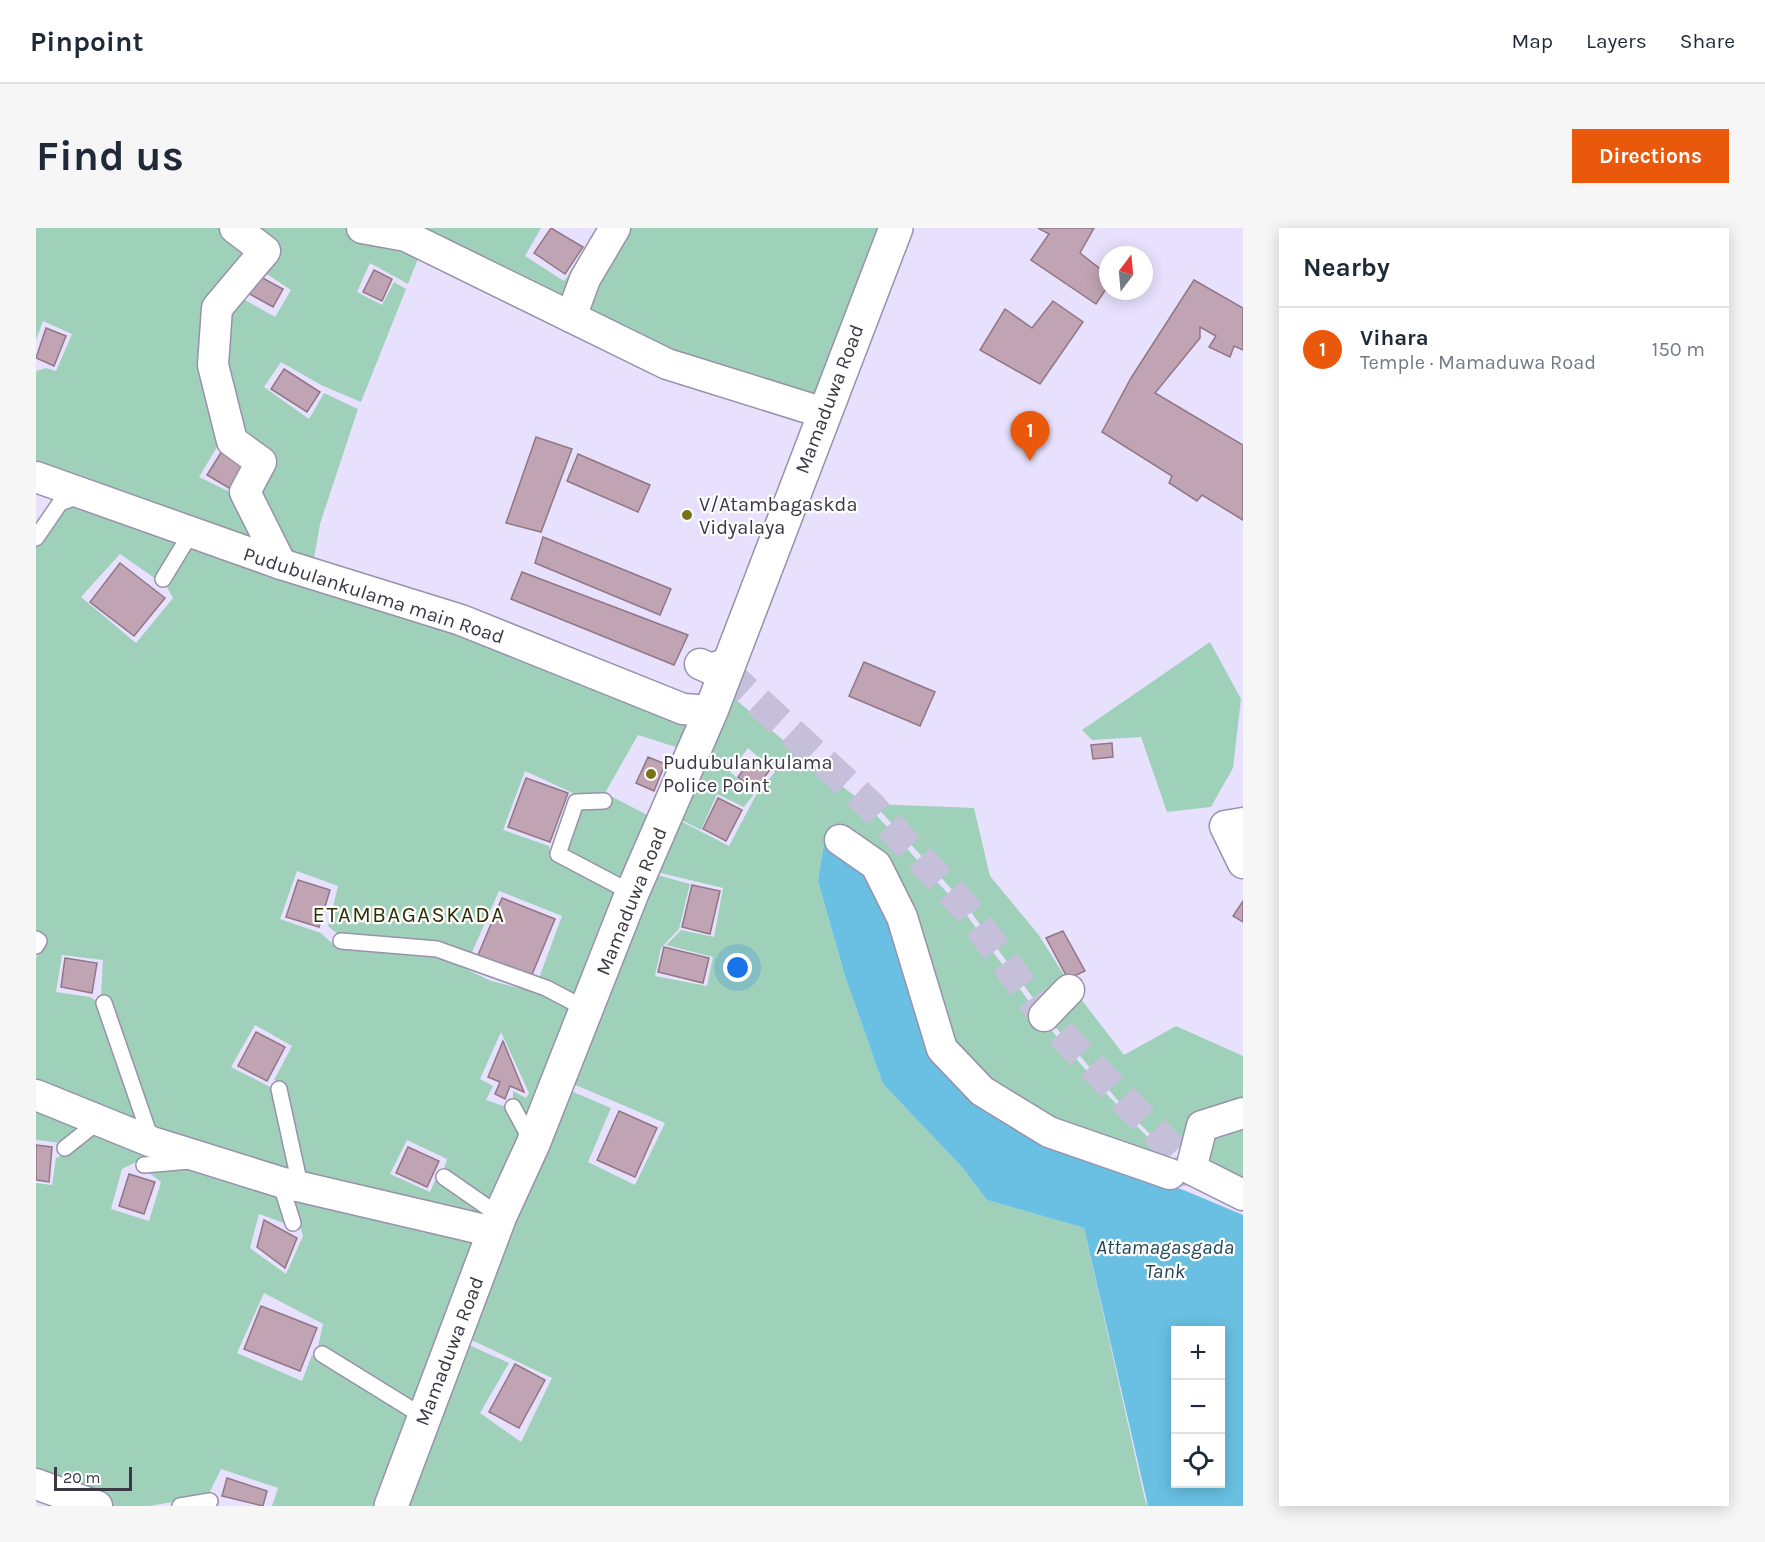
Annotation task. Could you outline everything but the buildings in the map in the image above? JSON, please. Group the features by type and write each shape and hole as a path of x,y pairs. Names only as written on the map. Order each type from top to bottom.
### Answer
{"street":[{"path":"235,228 265,251 218,308 213,365 232,441 261,462 245,492 281,564"},
{"path":"362,228 406,236 667,364 824,413"},
{"path":"571,317 585,279 615,228"},
{"name":"Mamaduwa Road","path":"391,1506 497,1224 533,1144 588,1010 632,893 711,711 714,664 824,413 896,228"},
{"name":"Pudubulankulama main Road","path":"36,477 281,564 461,620 683,709 711,711"},
{"path":"1243,823 1225,826 1243,863"},
{"path":"840,840 876,865 902,917 942,1049 982,1091 1049,1132 1170,1174"},
{"path":"1044,1016 1069,990"},
{"path":"36,1095 99,1121 148,1154 208,1160 290,1184 497,1224"},
{"path":"1243,1113 1202,1126 1191,1169 1243,1195"},
{"path":"36,1484 97,1506"}],"lane":[{"path":"36,538 60,502 82,495"},
{"path":"163,579 191,533"},
{"path":"604,801 576,802 558,854 632,893"},
{"path":"36,939 39,941 36,946"},
{"path":"341,941 437,949 546,988 588,1010"},
{"path":"104,1003 148,1154"},
{"path":"279,1089 293,1223"},
{"path":"513,1107 533,1144"},
{"path":"65,1148 99,1121"},
{"path":"444,1177 497,1224"},
{"path":"322,1353 424,1417"},
{"path":"180,1506 210,1501"}],"green space":[{"path":"36,228 225,228 258,252 211,306 227,443 217,447 199,477 238,496 272,554 36,472 36,371 46,368 56,371 72,334 43,321 36,340"},
{"path":"245,228 347,228 351,236 422,249 408,284 370,263 357,292 382,305 394,282 406,289 361,402 321,385 281,362 264,387 309,419 324,393 358,409 320,524 312,569 286,561 234,437 221,361 225,309 238,296 275,317 291,290 259,269"},
{"path":"399,228 541,228 525,256 564,281 586,252 570,310"},
{"path":"623,228 883,228 815,418 579,314"},
{"path":"81,499 182,536 156,579 120,554 81,597 136,643 173,598 165,584 193,538 454,623 697,723 682,749 638,735 605,793 655,819 629,888 563,852 578,809 608,801 573,793 525,771 503,830 549,846 551,855 627,895 581,1002 539,978 562,916 499,891 469,959 340,936 328,926 338,886 297,871 280,919 321,933 334,945 435,954 491,981 542,994 580,1010 532,1133 513,1098 513,1091 526,1098 529,1093 501,1032 480,1079 493,1086 486,1100 510,1108 527,1144 498,1208 443,1172 447,1159 407,1140 390,1174 430,1192 437,1176 492,1216 488,1227 306,1181 284,1085 274,1080 292,1046 255,1025 231,1067 274,1089 292,1180 156,1138 110,1001 101,995 103,960 62,955 56,992 90,997 99,1002 144,1136 36,1090 36,958 47,940 36,934 36,546 64,506"},
{"path":"1210,642 1241,699 1233,768 1211,807 1167,812 1141,737 1092,740 1082,730"},
{"path":"719,685 797,752 868,806 963,910 1041,1018 1104,1091 1170,1161 1053,1128 948,1046 836,844 825,837 818,881 845,976 883,1084 961,1166 987,1200 1084,1228 1148,1506 399,1506 460,1341 509,1363 480,1413 521,1442 552,1378 463,1336 564,1088 611,1108 588,1162 635,1185 665,1123 566,1081 643,871 690,884 679,929 661,948 655,976 707,986 713,957 666,945 681,930 714,937 723,888 644,869 667,814 729,846 756,795 775,772 748,748 730,772 755,793 744,807 717,794 701,830 670,814"},
{"path":"874,804 974,808 990,876 1038,934 1071,986 1124,1055 1176,1026 1243,1056 1243,1110 1201,1124 1171,1155 1126,1110 1046,1016 966,905"},
{"path":"36,1100 87,1122 61,1143 36,1140"},
{"path":"1243,1116 1243,1193 1201,1172 1179,1153 1205,1129"},
{"path":"101,1126 180,1157 140,1160 122,1169 111,1209 149,1221 161,1182 144,1169 208,1163 275,1186 289,1225 259,1214 250,1248 286,1274 303,1236 289,1188 487,1236 420,1408 318,1347 323,1324 264,1293 237,1353 302,1381 312,1355 419,1420 383,1506 272,1506 278,1488 221,1469 208,1496 149,1506 111,1506 36,1478 36,1183 52,1185 56,1158 65,1154"}],"water":[{"name":"Attamagasgada Tank","path":"825,837 874,870 939,1052 1032,1136 1186,1191 1243,1215 1243,1506 1148,1506 1084,1228 987,1200 961,1166 883,1084 845,976 818,881"}],"tunnel":[{"path":"725,671 869,804 966,908 1044,1016 1191,1169 1170,1174 1174,1175"}],"place":[{"name":"Vihara","path":"1030,461"},
{"name":"V/Atambagaskda Vidyalaya","path":"687,515"},
{"name":"Pudubulankulama Police Point","path":"651,774"}],"district":[{"name":"ETAMBAGASKADA","path":"409,914"}]}
